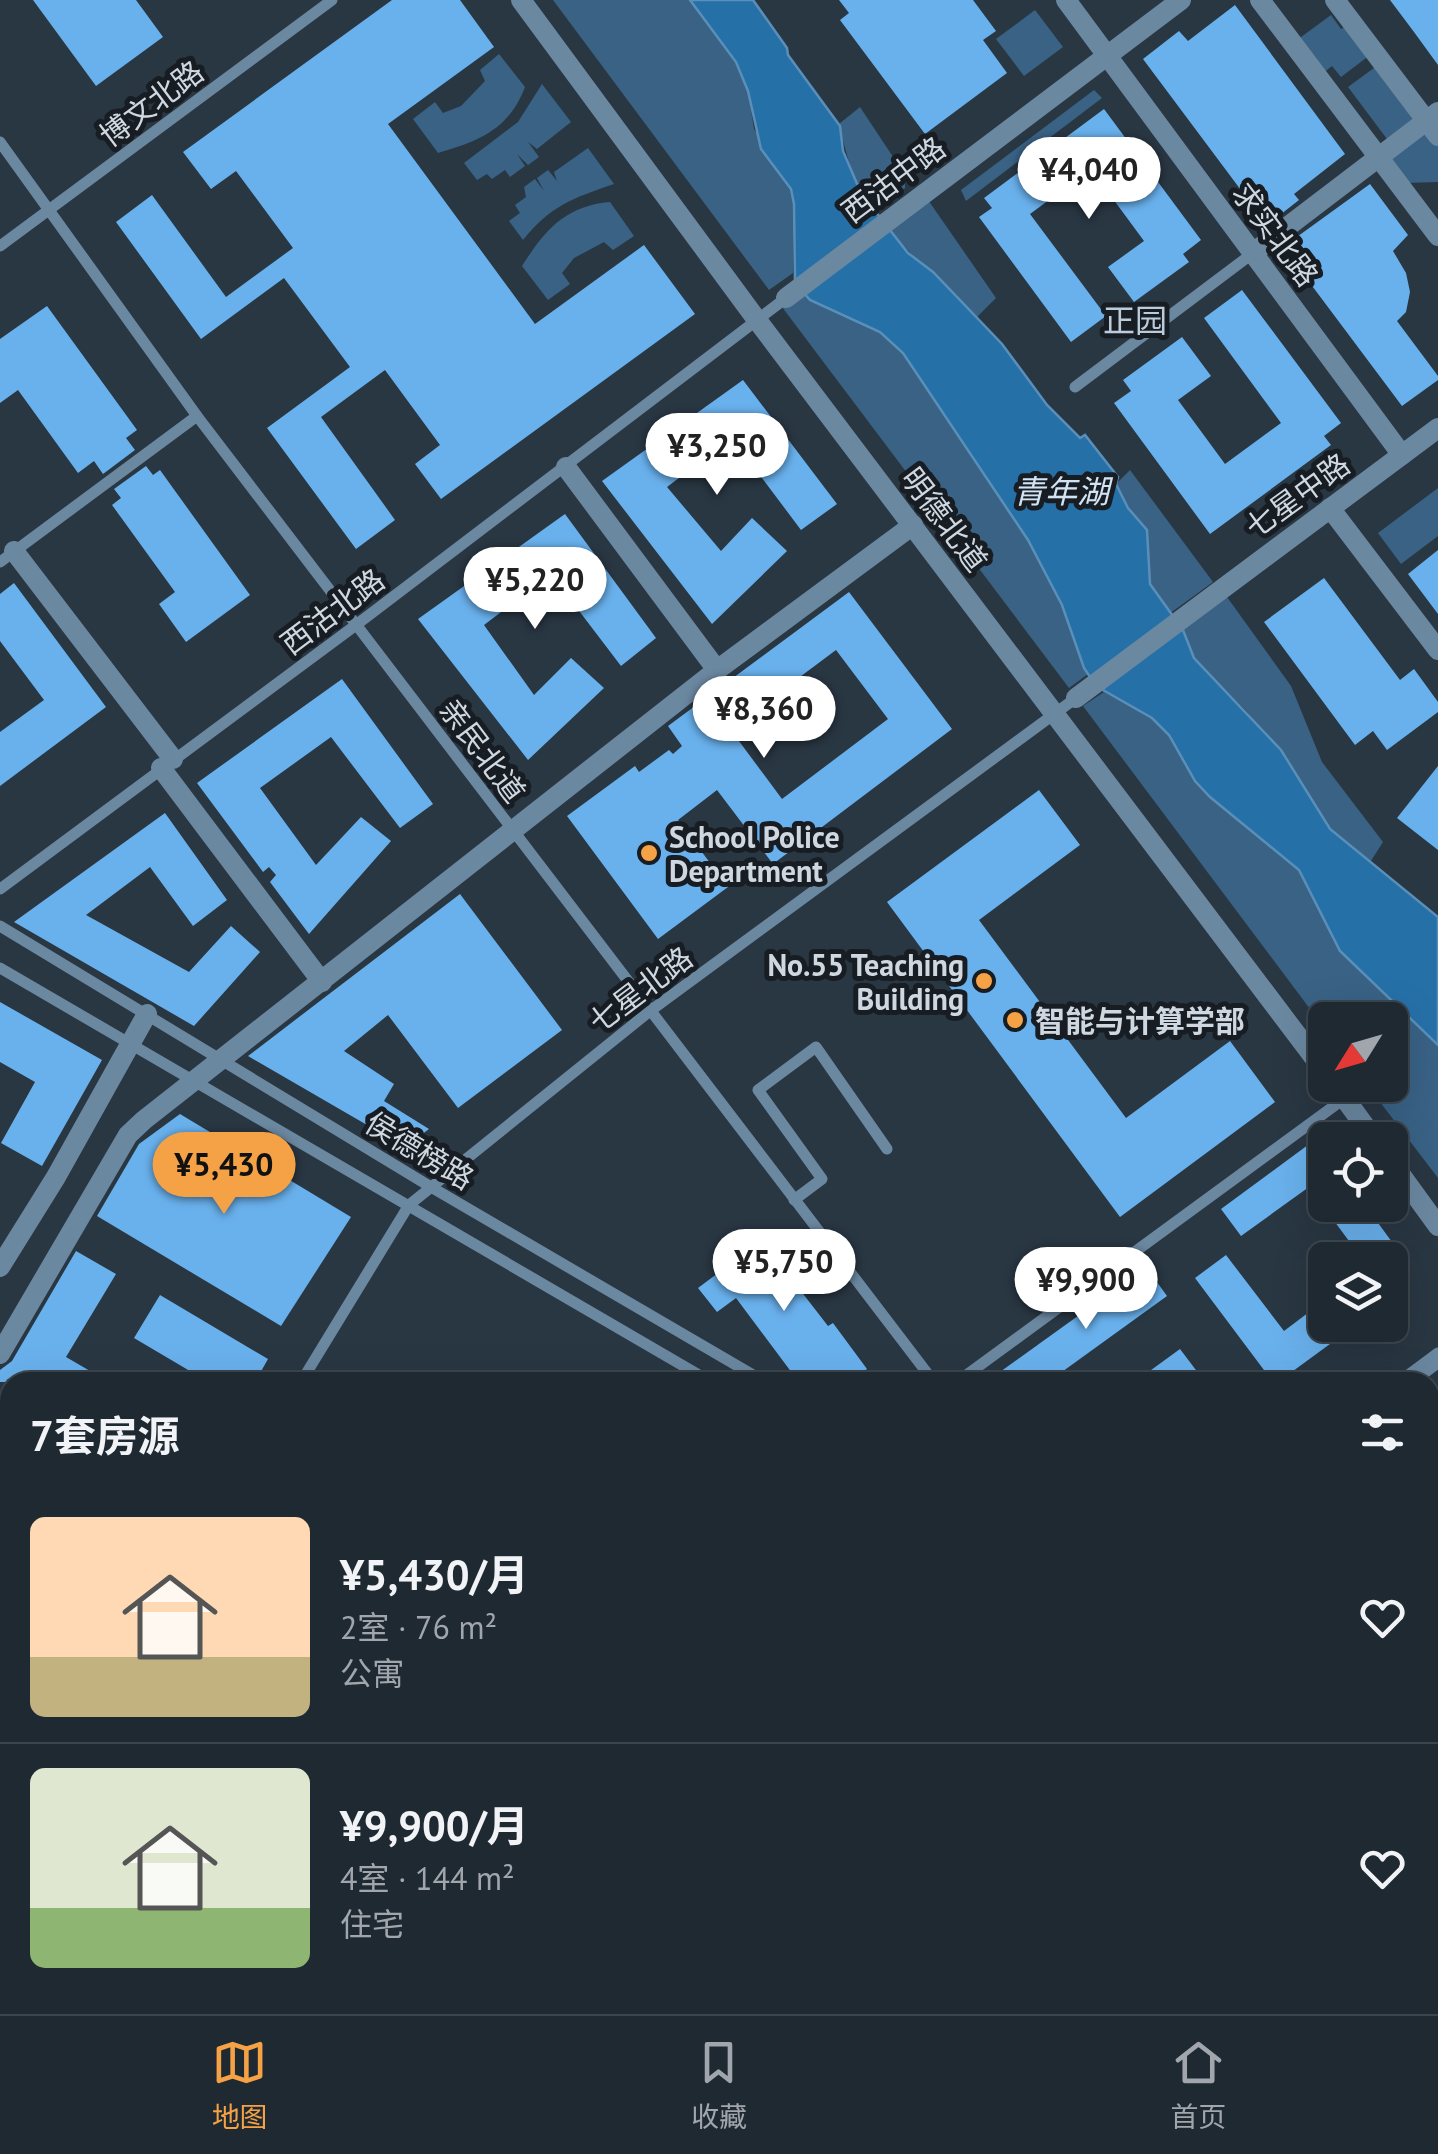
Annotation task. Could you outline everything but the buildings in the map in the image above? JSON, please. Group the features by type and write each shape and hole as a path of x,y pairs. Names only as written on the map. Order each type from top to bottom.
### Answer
{"street":[{"name":"明德北道","path":"521,0 757,320 1308,1049"},
{"name":"求实北路","path":"1066,0 1402,454"},
{"name":"西沽中路","path":"786,298 1181,0"},
{"path":"1260,0 1438,236"},
{"path":"1253,254 1379,158 1434,123 1335,0"},
{"name":"七星中路","path":"1076,698 1438,428"},
{"path":"566,467 717,670"},
{"path":"1330,508 1438,650"},
{"path":"0,1354 128,1135 717,670 913,525"},
{"path":"7,556 167,763 322,982"},
{"path":"0,1267 56,1178 146,1014"},
{"path":"1408,1185 1438,1226"}],"lane":[{"name":"博文北路","path":"0,246 332,0"},
{"name":"亲民北道","path":"0,142 196,416 926,1372"},
{"path":"1076,387 1253,254"},
{"name":"西沽北路","path":"0,889 786,298"},
{"path":"7,556 196,416"},
{"name":"七星北路","path":"307,1372 408,1205 650,1011 1076,698"},
{"name":"侯德榜路","path":"0,926 431,1187 748,1372"},
{"name":"侯德榜路","path":"0,968 694,1372"},
{"path":"794,1200 822,1179 758,1090 816,1047 886,1148"},
{"path":"971,1372 1327,1102"},
{"path":"1412,1372 1438,1353"}],"shaded area":[{"path":"553,0 690,0 736,62 748,91 754,129 791,189 793,273 769,290"},
{"path":"1035,10 1063,47 1024,76 996,39"},
{"path":"1331,15 1341,29 1348,25 1370,55 1341,77 1332,66 1322,74 1297,40"},
{"path":"499,54 525,87 511,113 491,131 438,153 413,119 435,102 443,113 461,106 485,81 480,70"},
{"path":"1378,65 1416,118 1387,139 1348,87"},
{"path":"542,84 571,122 537,149 528,142 539,157 528,165 517,154 525,166 510,177 505,170 492,179 487,174 477,180 464,163 518,122"},
{"path":"1094,90 1102,98 966,201 961,190"},
{"path":"860,107 905,175 905,188 874,209 855,179 839,124"},
{"path":"1429,131 1438,143 1438,182 1404,183 1388,160"},
{"path":"588,148 614,184 563,205 523,240 509,221 520,213 515,205 526,197 524,187 535,179 544,191 537,178 548,170 557,181 554,172"},
{"path":"926,197 996,298 976,318 887,226"},
{"path":"610,202 634,236 613,250 604,242 574,258 562,273 570,284 548,300 522,266 558,222 580,209"},
{"path":"803,292 880,332 903,353 1028,540 1062,605 1088,674 1069,688 782,307"},
{"path":"1130,470 1213,582 1169,614 1150,584 1147,530 1116,484"},
{"path":"1438,488 1438,536 1401,564 1378,533"},
{"path":"1227,597 1291,686 1322,762 1383,842 1369,864 1330,829 1247,712 1194,658 1183,630"},
{"path":"1104,692 1152,718 1169,735 1195,781 1299,870 1340,951 1393,1002 1308,1002 1308,1006 1083,706"},
{"path":"1408,1016 1438,1045 1438,1178 1408,1139 1408,1122 1395,1122 1380,1102 1408,1102"}],"water":[{"name":"青年湖","path":"690,0 753,0 840,126 843,151 861,193 908,253 933,272 1002,344 1047,405 1080,438 1085,435 1118,477 1116,484 1128,508 1147,530 1150,584 1183,630 1194,658 1281,750 1330,829 1438,917 1438,1045 1408,1016 1408,1002 1393,1002 1340,951 1299,870 1210,797 1195,781 1169,735 1152,718 1096,686 1084,668 1062,605 1028,540 903,353 880,332 810,300 795,283 791,189 761,149 748,91 736,62"}],"place":[{"name":"School Police Department","path":"649,853"},
{"name":"No.55 Teaching Building","path":"984,981"},
{"name":"智能与计算学部","path":"1015,1020"}],"district":[{"name":"正园","path":"1135,320"}]}
